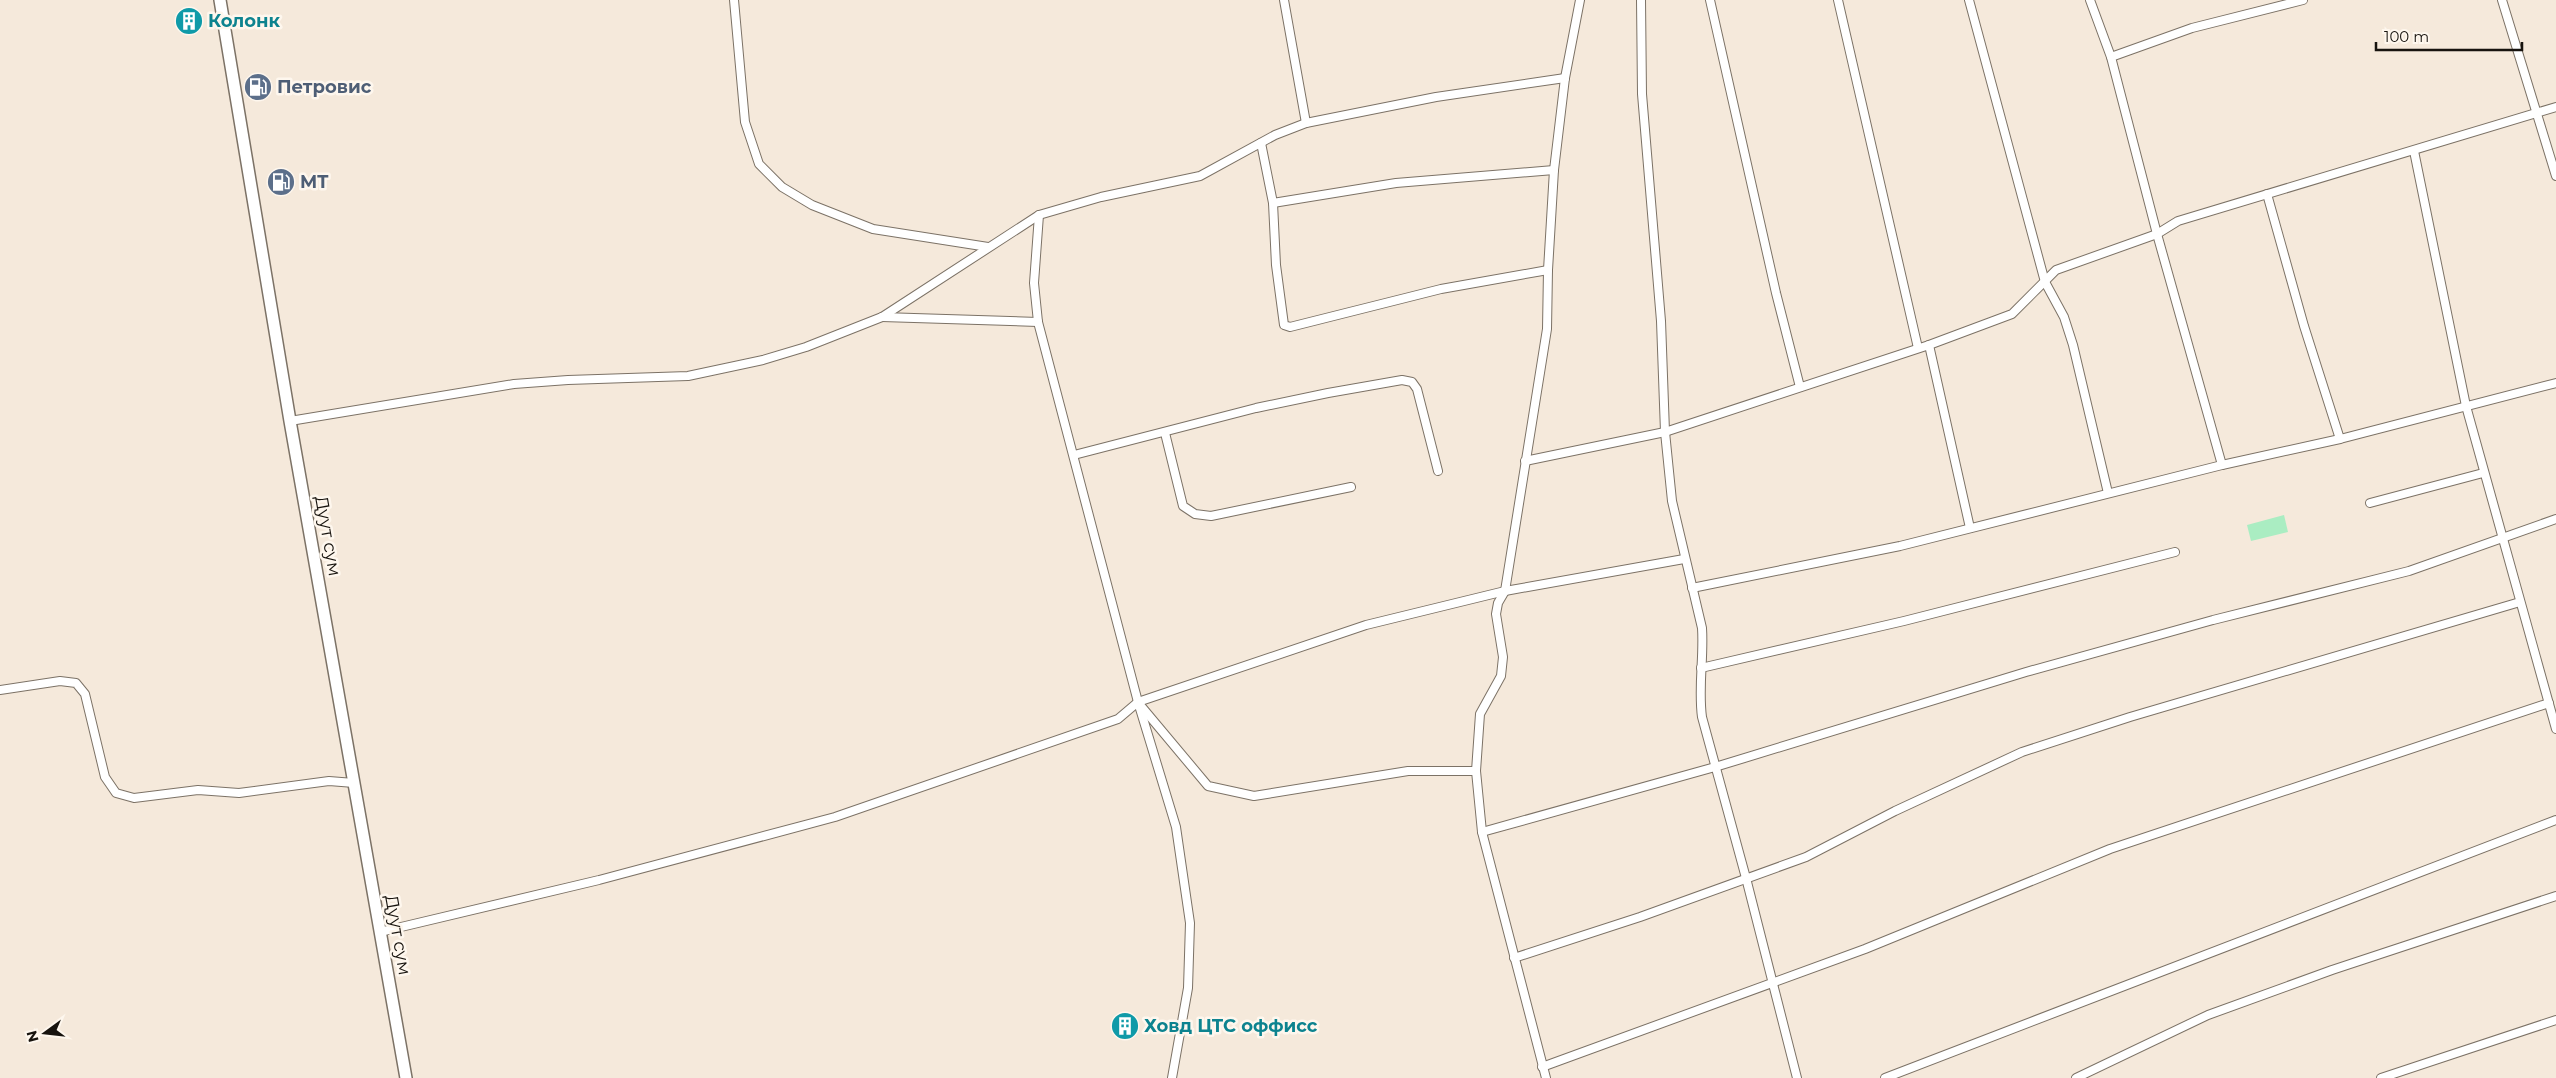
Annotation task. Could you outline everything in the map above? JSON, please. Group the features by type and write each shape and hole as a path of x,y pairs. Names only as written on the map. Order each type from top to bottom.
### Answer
{"main road":[{"name":"Дуут сум","path":"220,0 290,421 406,1078"}],"street":[{"path":"734,0 745,122 759,164 782,187 812,205 873,229 988,246"},
{"path":"1286,0 1306,123"},
{"path":"1546,1078 1482,832 1476,771 1480,714 1501,676 1503,657 1496,614 1498,603 1505,591 1547,329 1548,270 1554,170 1565,78 1580,0"},
{"path":"1640,0 1642,94 1660,322 1666,432 1672,501 1684,559 1702,628 1703,649 1699,695 1702,717 1774,984 1797,1078"},
{"path":"1710,0 1800,387"},
{"path":"1838,0 1918,348"},
{"path":"1969,0 2045,282 2064,317 2070,336 2108,493"},
{"path":"2090,0 2111,57 2157,234 2222,465"},
{"path":"2111,57 2192,28 2303,0"},
{"path":"2502,0 2538,112 2556,176"},
{"path":"290,421 544,381 660,378 710,372 784,354 882,317 988,246 1039,215 1101,197 1200,176 1261,143 1306,123 1436,97 1565,78"},
{"path":"1526,461 1666,432 1929,345 2012,314 2056,270 2157,234 2178,221 2556,107"},
{"path":"1261,143 1273,203 1279,291 1284,325 1290,327 1440,290 1548,270"},
{"path":"2414,151 2466,406 2483,474 2556,729"},
{"path":"1273,203 1396,183 1554,170"},
{"path":"2267,194 2304,326 2340,439"},
{"path":"1039,215 1034,283 1038,322 1138,702 1176,827 1190,923 1188,988 1172,1078"},
{"path":"882,317 1038,322"},
{"path":"1929,345 1970,528"},
{"path":"1074,455 1256,408 1328,392 1402,380 1412,382 1417,390 1438,471"},
{"path":"1692,588 1900,546 2222,465 2340,439 2556,383"},
{"path":"1165,433 1183,506 1195,514 1211,516 1242,511 1351,487"},
{"path":"2370,503 2483,474"},
{"path":"1482,832 1715,767 2036,669 2213,620 2409,571 2556,519"},
{"path":"1701,668 1904,621 2175,552"},
{"path":"380,932 599,880 835,817 1118,719 1138,702 1366,625 1505,591 1684,559"},
{"path":"1514,958 1640,917 1806,857 1895,811 2022,752 2130,717 2520,602"},
{"path":"0,690 60,681 76,683 85,694 104,777 116,793 134,798 198,790 239,793 329,781 354,783"},
{"path":"1138,702 1208,786 1254,796 1408,771 1476,771"},
{"path":"1542,1067 1774,984 1937,921 2110,849 2549,703"},
{"path":"1885,1078 2556,820"},
{"path":"2076,1078 2208,1015 2332,970 2556,896"},
{"path":"2381,1078 2556,1020"}],"green space":[{"path":"2284,515 2288,532 2251,541 2247,525"}],"place":[{"name":"Колонк","path":"189,21"},
{"name":"Петровиc","path":"258,87"},
{"name":"MT","path":"281,182"},
{"name":"Ховд ЦТС оффисс","path":"1125,1026"}]}
